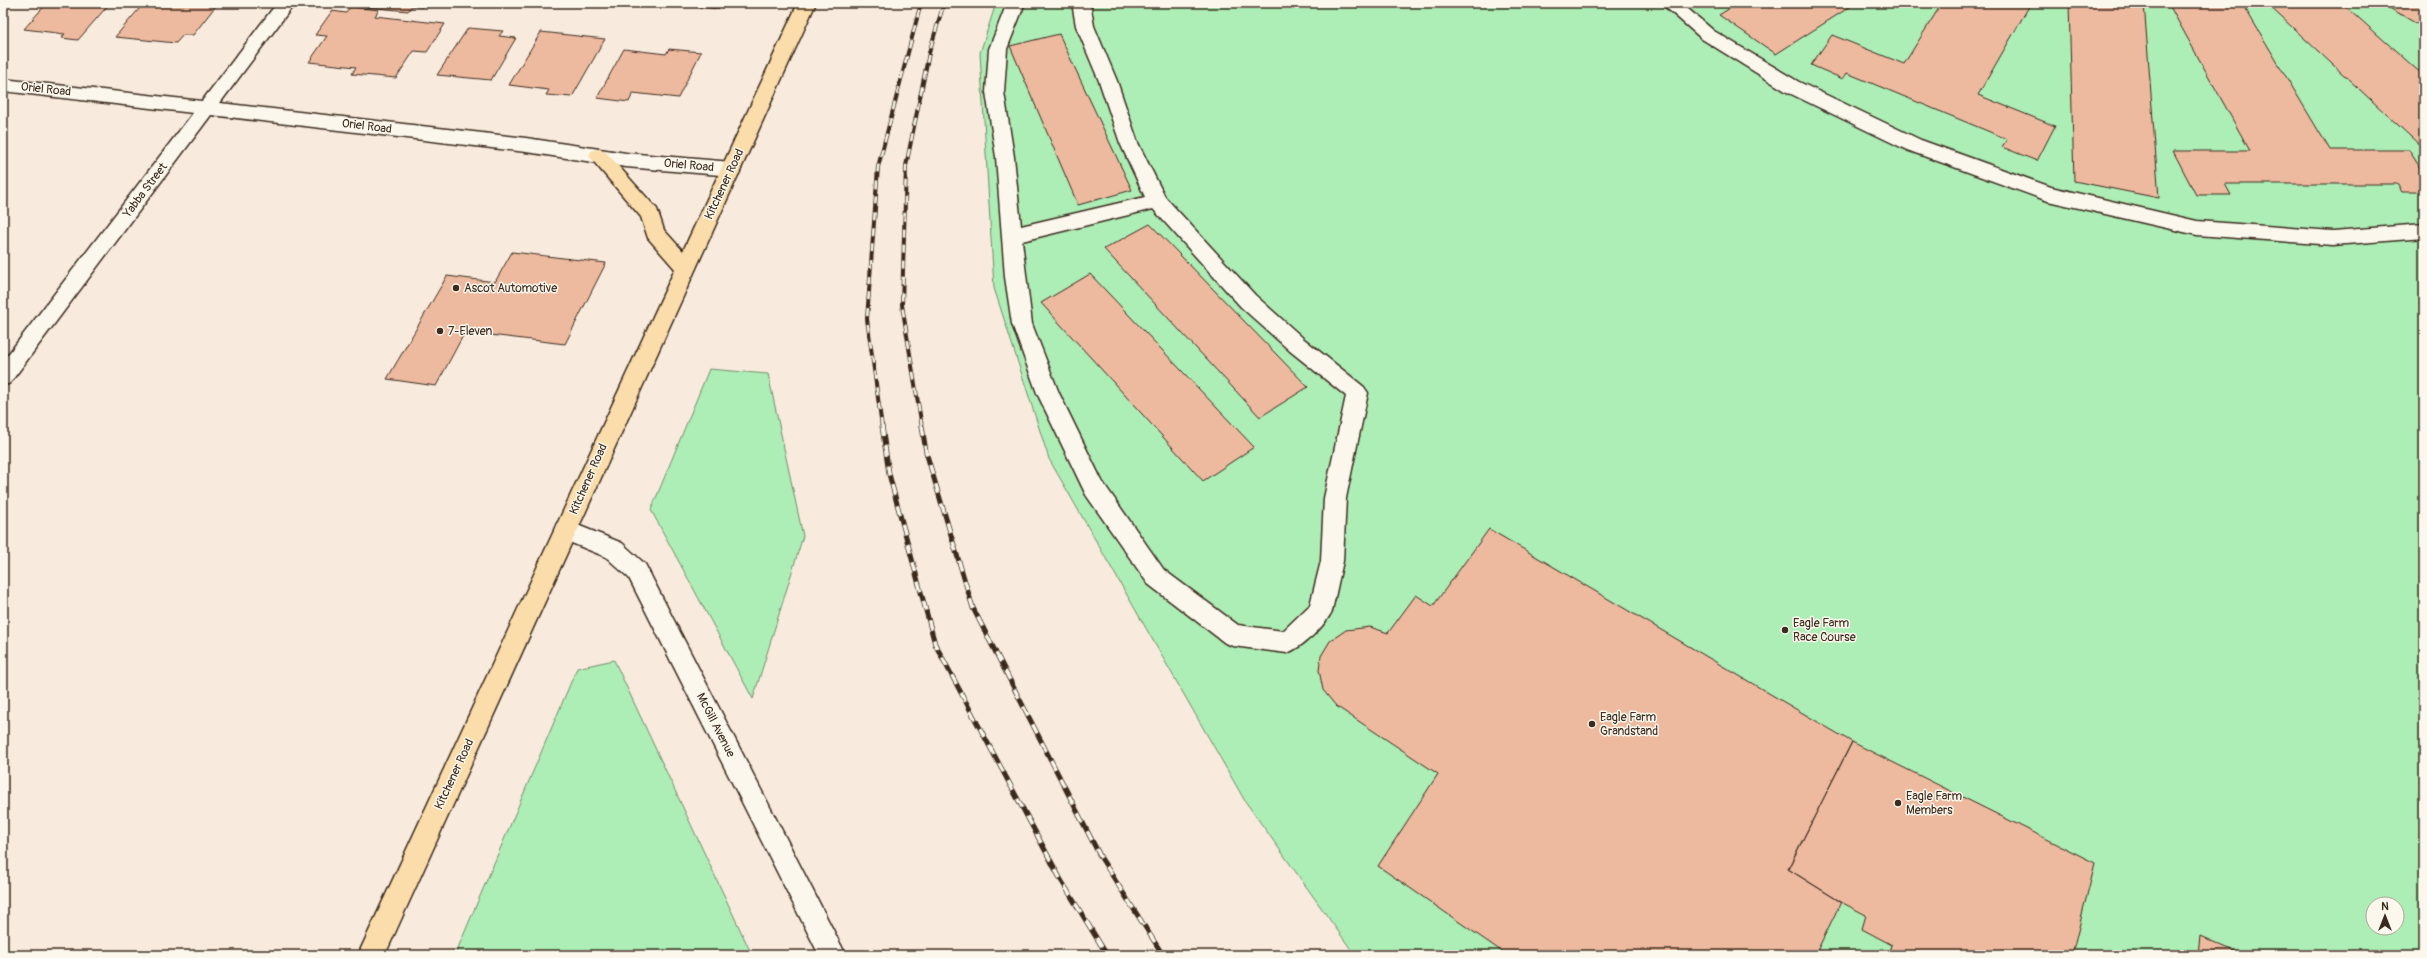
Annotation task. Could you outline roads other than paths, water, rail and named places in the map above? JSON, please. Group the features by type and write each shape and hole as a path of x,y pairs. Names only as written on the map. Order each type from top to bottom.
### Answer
{"main road":[{"name":"Kitchener Road","path":"371,955 685,266 732,169 807,3"},
{"path":"598,156 650,214 655,233 685,266"}],"street":[{"name":"Yabba Street","path":"3,377 286,3"},
{"path":"1016,3 998,49 995,92 1005,157 1015,277 1022,324 1048,393 1094,488 1156,577 1233,635 1287,642 1320,611 1332,561 1336,498 1357,393 1297,345 1248,301 1157,201 1129,143 1085,26 1081,3"},
{"path":"1670,3 1708,34 1793,88 1914,145 2048,194 2197,228 2333,238 2424,231"},
{"name":"Oriel Road","path":"3,84 526,144 598,156 732,169"},
{"path":"1012,236 1157,201"},
{"name":"McGill Avenue","path":"565,530 618,551 629,559 637,571 833,955"}],"railway":[{"path":"882,427 867,319 878,167 921,3"},
{"path":"922,427 902,305 906,166 929,53 944,3"},
{"path":"882,426 889,474 935,644 1061,880 1107,955"},
{"path":"922,426 926,452 973,608 1101,858 1163,955"}],"place":[{"name":"Ascot Automotive","path":"456,288"},
{"name":"7-Eleven","path":"440,331"},
{"name":"Eagle Farm Race Course","path":"1785,630"},
{"name":"Eagle Farm Grandstand","path":"1592,724"},
{"name":"Eagle Farm Members","path":"1898,803"}]}
